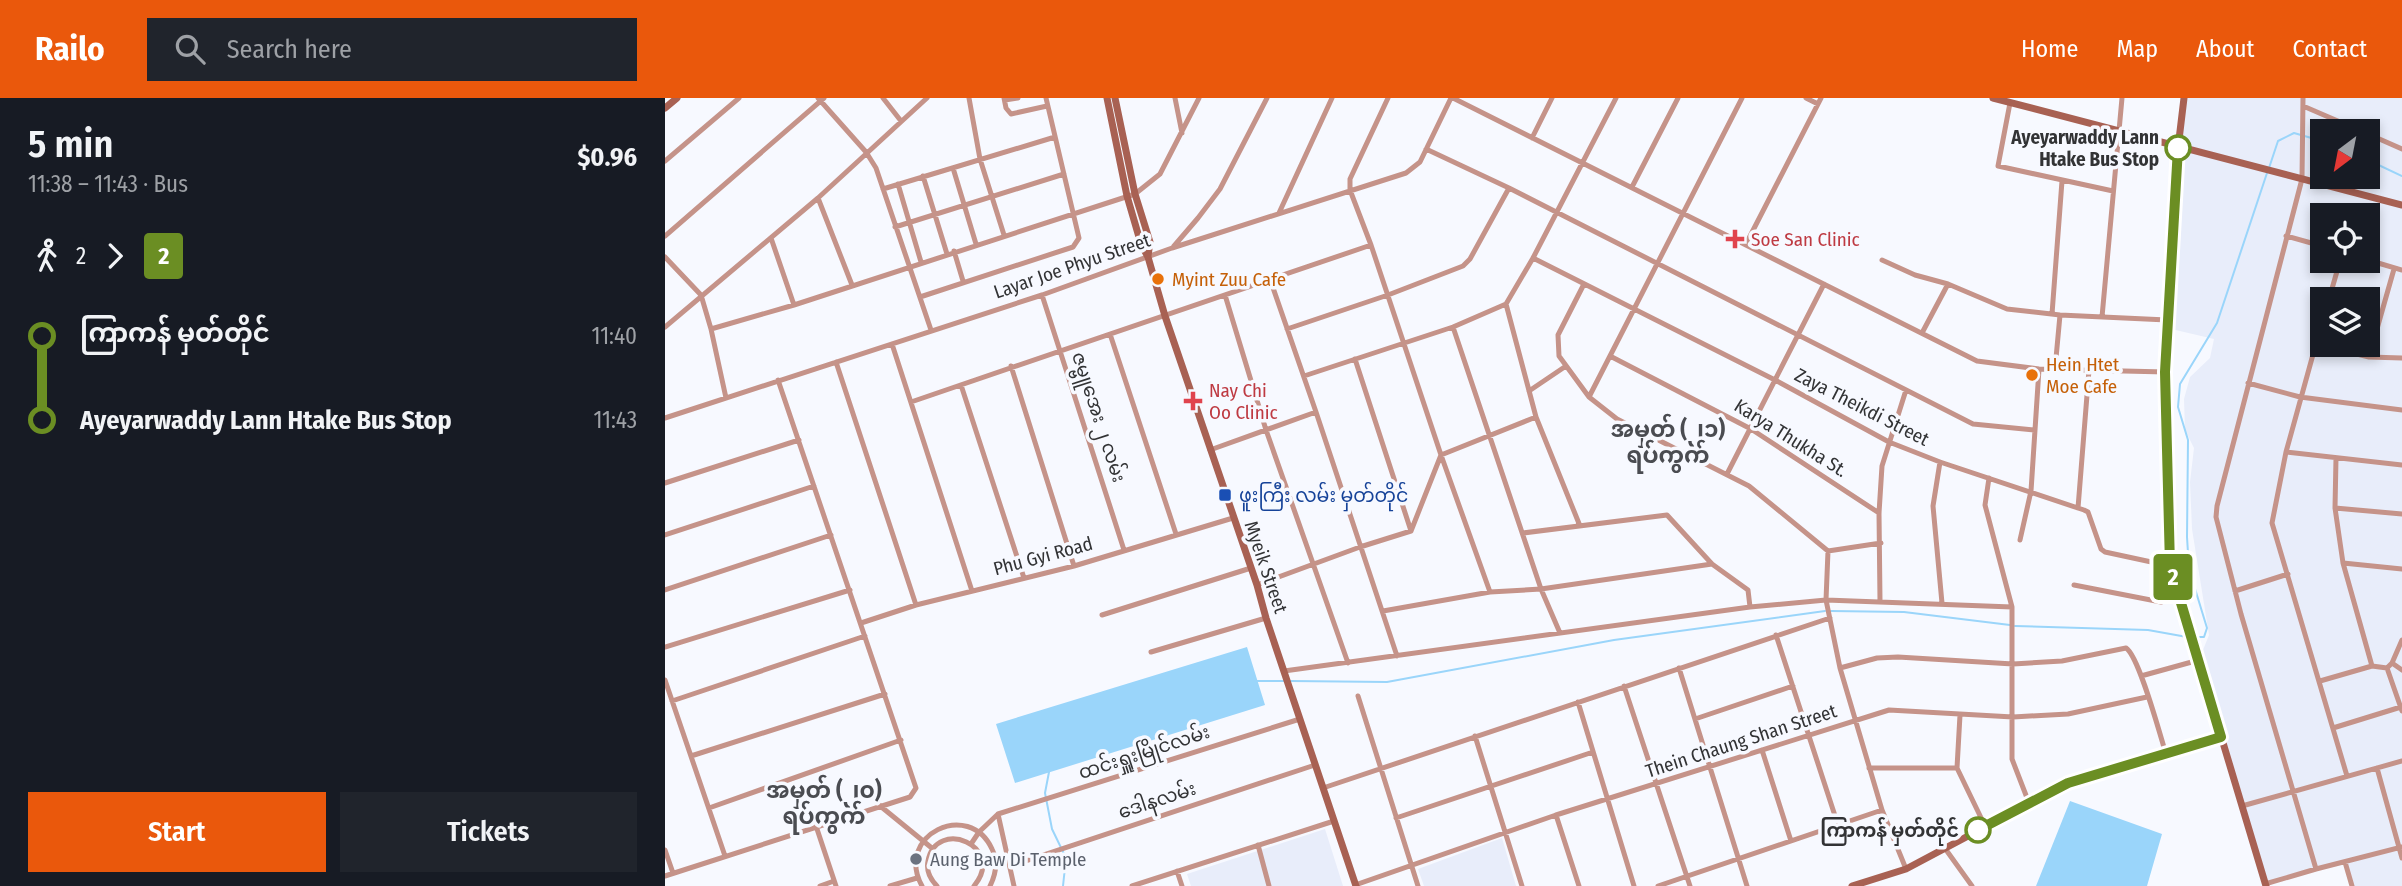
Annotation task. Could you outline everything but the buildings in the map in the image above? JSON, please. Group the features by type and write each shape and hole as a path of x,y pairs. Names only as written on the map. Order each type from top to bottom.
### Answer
{"street":[{"path":"665,108 677,98"},
{"path":"665,161 739,98"},
{"path":"883,98 901,121"},
{"path":"665,327 818,198 927,98"},
{"path":"969,98 980,159 1004,235"},
{"path":"1018,98 1004,99 1011,114 1047,106"},
{"path":"920,297 1073,247 1079,238 1045,98"},
{"path":"1107,98 1131,195"},
{"path":"1115,98 1131,195"},
{"path":"1175,98 1182,133"},
{"path":"711,328 794,305 1131,195 1160,174 1199,98"},
{"path":"1172,248 1220,189 1267,98"},
{"path":"1279,213 1332,98"},
{"path":"1388,98 1350,178 1350,190 1490,592"},
{"path":"1452,98 1977,361 2039,369 2165,372"},
{"name":"Layar Joe Phyu Street","path":"665,418 1042,295 1172,248 1406,173 1420,162 1452,98"},
{"path":"1532,138 1552,98"},
{"path":"1304,376 1453,327 1506,304 1533,258 1616,98"},
{"path":"1632,187 1678,98"},
{"path":"1589,397 1742,98"},
{"path":"1746,244 1820,101 1806,98"},
{"path":"1993,98 2402,205"},
{"path":"2102,317 2122,98"},
{"path":"2184,98 2178,148 2165,372 2170,566 2266,885 2316,869 2401,848"},
{"path":"2303,98 2302,179 2216,517 2316,869"},
{"path":"665,236 821,99 866,152 876,168 931,330"},
{"path":"2010,103 1997,166 2113,191"},
{"path":"2303,106 2333,119"},
{"path":"883,188 1055,137"},
{"path":"2380,139 2402,149"},
{"path":"1426,149 1557,212 1973,424 2035,430"},
{"path":"953,168 976,244"},
{"path":"895,227 1064,174"},
{"path":"923,176 947,254"},
{"path":"2052,314 2062,181"},
{"path":"898,184 921,262"},
{"path":"1287,329 1463,266 1470,259 1509,188"},
{"name":"Myeik Street","path":"1131,195 1150,242 1148,257 1165,316 1356,885"},
{"path":"818,198 852,285"},
{"path":"2286,236 2310,243"},
{"path":"771,238 794,305"},
{"path":"911,402 1371,245"},
{"path":"954,251 964,281"},
{"path":"665,257 701,295 726,398"},
{"name":"Zaya Theikdi Street","path":"1533,258 1775,380 1889,442 2078,508"},
{"path":"1882,260 2007,309 2060,315 2167,320"},
{"path":"2380,264 2402,270"},
{"path":"2380,318 2394,269"},
{"path":"1271,279 1397,656"},
{"path":"1584,284 1557,335 1559,356 1589,397 1617,419 1749,486 1828,551 1881,542"},
{"path":"1727,474 1824,284"},
{"path":"1922,333 1948,284"},
{"name":"ဇမ္ဗူအေး ၂ လမ်း","path":"1042,295 1125,550"},
{"path":"1225,295 1266,430 1348,663"},
{"path":"1506,304 1536,417 1580,526"},
{"path":"2055,369 2060,315"},
{"path":"1453,327 1541,589 1560,633"},
{"path":"1110,334 1176,534"},
{"path":"892,344 972,591"},
{"name":"Karya Thukha St.","path":"1610,356 1751,429 1879,513"},
{"path":"2312,357 2286,452 2272,523 2347,776"},
{"path":"2369,357 2402,358"},
{"path":"1355,359 1411,531"},
{"path":"836,362 916,605"},
{"path":"1011,366 1074,566"},
{"path":"1529,391 1566,366"},
{"path":"2020,540 2031,491 2039,369"},
{"path":"2089,370 2078,508 2088,512 2101,548 2105,552 2170,566"},
{"path":"665,876 910,797 916,788 778,380"},
{"path":"2248,383 2300,397 2402,410"},
{"path":"961,385 1024,578"},
{"path":"1880,601 1879,513 1882,466 1906,390"},
{"path":"1210,450 1315,412"},
{"path":"1411,531 1441,455 1536,417"},
{"path":"665,482 799,440"},
{"path":"2286,452 2402,465"},
{"path":"2336,458 2335,508 2343,563 2372,666"},
{"path":"1940,462 1933,506 1942,603"},
{"path":"1989,478 1985,505 2012,610 2013,759 2029,803"},
{"path":"665,535 814,486"},
{"path":"2335,508 2402,514"},
{"path":"1523,533 1667,515 1712,565 1748,590 1750,607"},
{"name":"Phu Gyi Road","path":"861,623 916,605 1074,566 1233,518"},
{"path":"1257,585 1411,531"},
{"path":"665,590 831,535"},
{"path":"1828,551 1826,603 1840,668 1882,810 1906,869"},
{"path":"2343,563 2402,569"},
{"path":"1383,611 1490,592 1541,589 1712,565"},
{"path":"1102,615 1251,568"},
{"path":"2235,591 2288,574"},
{"path":"2074,585 2161,601 2179,596"},
{"path":"665,647 850,590"},
{"path":"1284,671 1750,607 1880,601 1942,603 2012,610"},
{"path":"1323,788 1830,617"},
{"path":"1151,652 1266,618"},
{"path":"1776,635 1838,825"},
{"path":"672,701 865,636"},
{"path":"2387,668 2402,640"},
{"path":"1840,668 1877,658 1898,657 2013,664 2062,661 2126,648 2131,651 2166,754"},
{"path":"2140,676 2199,660"},
{"path":"2392,663 2402,670"},
{"path":"2320,681 2372,666 2387,668"},
{"path":"1679,668 1747,886"},
{"path":"2333,728 2401,709 2387,668"},
{"path":"665,680 725,856"},
{"path":"1624,686 1690,886"},
{"path":"1695,719 1793,687"},
{"path":"691,756 885,694"},
{"path":"1358,696 1418,886"},
{"name":"Thein Chaung Shan Street","path":"1356,885 1556,815 1889,710 2013,717 2068,714 2147,697"},
{"path":"1578,702 1634,886"},
{"path":"1960,715 1957,768 1985,826"},
{"name":"ထင်းရှူးမြိုင်လမ်း","path":"998,814 1300,719"},
{"path":"1475,736 1522,886"},
{"path":"1852,886 1906,869 2068,783 2221,737"},
{"path":"709,808 901,740"},
{"path":"1762,750 1791,841"},
{"path":"1396,818 1593,752"},
{"path":"2242,806 2402,761"},
{"name":"ဒေါနလမ်း","path":"1010,866 1315,765"},
{"path":"1869,768 1957,768"},
{"path":"2377,768 2402,858"},
{"path":"879,805 933,849"},
{"path":"1658,886 1882,810"},
{"path":"971,844 998,814"},
{"path":"998,814 1014,886"},
{"path":"1556,815 1579,886"},
{"path":"1132,886 1334,821"},
{"path":"922,886 915,866 922,842 942,827 955,825 967,826 988,841 996,866 990,886"},
{"path":"816,826 835,884 820,886"},
{"path":"937,886 929,876 927,866 933,849 948,839 957,838 971,844 979,854 982,871 978,885"},
{"path":"1258,845 1269,886"},
{"path":"1944,847 1972,886"},
{"path":"665,850 673,873"},
{"path":"2345,862 2352,886"},
{"path":"1177,871 1182,886"},
{"path":"890,886 917,878"}],"shaded area":[{"path":"2184,98 2402,98 2402,886 2352,886 2345,862 2265,884 2199,660 2209,635 2192,529 2190,482 2194,448 2185,430 2184,399 2190,377 2210,358 2214,339 2167,328"},
{"path":"1325,829 1343,886 1191,886 1187,874"},
{"path":"1502,838 1516,886 1424,886 1418,869"}],"water":[{"path":"1247,647 1265,705 1015,783 996,724"},
{"path":"2070,801 2162,834 2147,886 2036,886"}],"waterway":[{"path":"2269,168 2278,141 2294,133 2310,138"},
{"path":"2380,166 2402,176"},
{"path":"2193,637 2204,637 2207,628 2189,569 2188,440 2178,407 2180,384 2217,323 2267,173"},
{"path":"1291,681 1387,682 1614,640 1825,611"},
{"path":"1831,611 1904,612 2010,625"},
{"path":"2015,626 2148,630 2187,637"},
{"path":"1257,681 1285,681"},
{"path":"1049,772 1045,793 1052,829 1066,858 1063,886"}],"bus line":[{"name":"2","path":"1978,830 2068,783 2221,737 2170,566 2165,372 2178,148"}],"place":[{"name":"Ayeyarwaddy Lann Htake Bus Stop","path":"2178,148"},
{"name":"Soe San Clinic","path":"1735,239"},
{"name":"Myint Zuu Cafe","path":"1158,279"},
{"name":"Hein Htet Moe Cafe","path":"2032,375"},
{"name":"Nay Chi Oo Clinic","path":"1193,401"},
{"name":"ဖူးကြီး လမ်း မှတ်တိုင်","path":"1225,495"},
{"name":"ကြာကန် မှတ်တိုင်","path":"1978,830"},
{"name":"Aung Baw Di Temple","path":"916,859"}],"district":[{"name":"အမှတ် (၂၁) ရပ်ကွက်","path":"1668,442"},
{"name":"အမှတ် (၂၀) ရပ်ကွက်","path":"824,803"}]}
